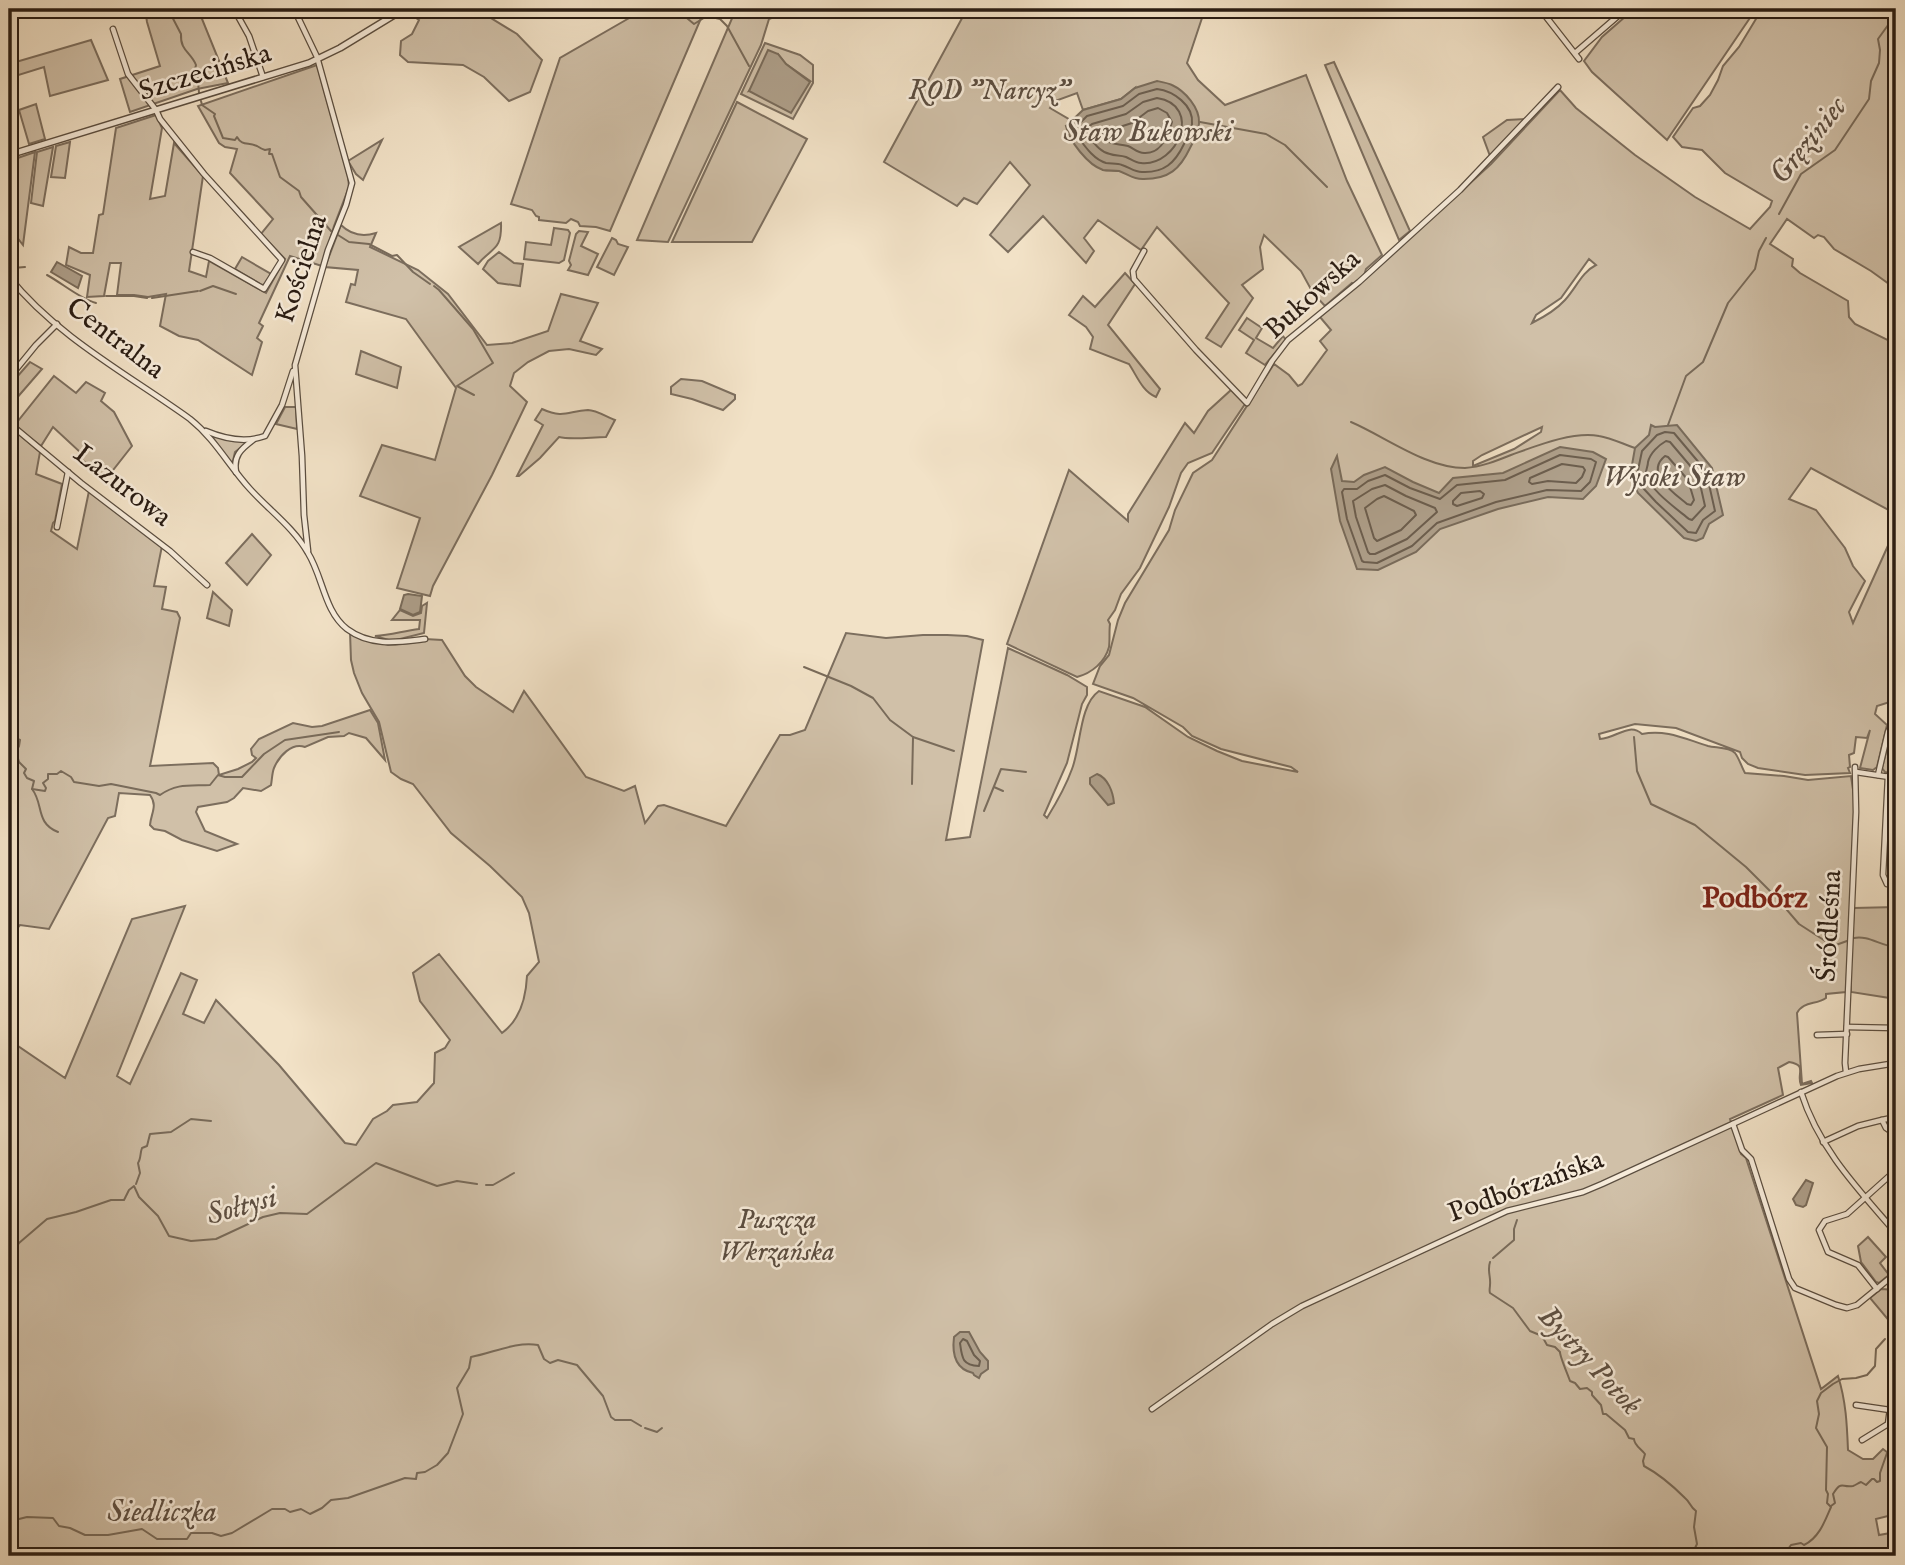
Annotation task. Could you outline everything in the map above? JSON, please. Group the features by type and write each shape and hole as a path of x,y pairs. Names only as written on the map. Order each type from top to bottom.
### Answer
{"street":[{"path":"234,9 249,36 263,77"},
{"name":"Kościelna","path":"294,9 318,59 352,183 328,250 295,365 308,552"},
{"name":"Szczecińska","path":"9,155 318,59 404,9"},
{"path":"1540,9 1579,59"},
{"path":"1575,53 1626,9"},
{"path":"113,29 128,74 156,110 161,121 204,174 282,260 264,289 193,252"},
{"name":"Bukowska","path":"1144,251 1133,271 1135,279 1196,350 1247,403 1286,342 1359,282 1474,178 1558,87"},
{"name":"Centralna","path":"9,277 57,324 212,439 251,491 308,552 329,603 346,628 382,643 425,639"},
{"path":"9,378 57,324"},
{"path":"236,473 237,454 269,431 295,365"},
{"path":"288,388 297,389"},
{"name":"Lazurowa","path":"9,424 170,551 207,585"},
{"name":"Centralna","path":"202,429 233,439 256,439"},
{"path":"57,527 68,472"},
{"path":"1896,724 1891,726 1888,732 1878,775 1896,778"},
{"name":"Śródleśna","path":"1846,1072 1856,769 1878,775"},
{"path":"1888,776 1883,876 1887,884 1896,885"},
{"path":"1847,1027 1896,1028"},
{"path":"1817,1035 1847,1034"},
{"name":"Podbórzańska","path":"1152,1409 1272,1324 1302,1306 1507,1210 1583,1192 1846,1072 1896,1063"},
{"path":"1801,1092 1812,1122 1837,1164 1895,1229"},
{"path":"1823,1142 1858,1126 1896,1117"},
{"path":"1882,1121 1886,1128 1896,1135"},
{"path":"1733,1124 1742,1150 1751,1159 1792,1284 1802,1291 1847,1308 1857,1305 1896,1273"},
{"path":"1877,1289 1858,1265 1828,1252 1819,1230 1825,1222 1845,1215 1896,1170"},
{"path":"1862,1440 1888,1424 1896,1380"},
{"path":"1856,1405 1890,1410"},
{"path":"1881,1556 1896,1553"}],"green space":[{"path":"145,9 198,9 228,83 197,89 130,112 120,79 160,66"},
{"path":"411,9 476,9 517,34 542,60 530,92 509,101 484,77 463,65 408,62 400,55 401,41 412,34 419,20 407,12"},
{"path":"626,9 705,9 610,231 580,226 571,219 566,223 539,220 532,210 511,204 560,58 631,17"},
{"path":"736,9 781,9 777,16 769,19 761,45 668,242 637,240"},
{"path":"967,9 1205,9 1187,63 1198,80 1225,105 1306,75 1347,181 1382,255 1366,269 1364,280 1491,164 1560,90 1576,108 1635,155 1695,197 1750,229 1770,207 1772,201 1725,173 1702,150 1682,147 1673,137 1693,108 1700,106 1710,95 1723,66 1739,47 1762,9 1896,9 1896,289 1834,249 1824,237 1818,235 1814,238 1787,219 1770,244 1793,259 1792,266 1800,273 1848,301 1849,317 1855,324 1896,344 1896,514 1811,468 1789,499 1816,510 1845,548 1853,566 1865,581 1849,612 1853,623 1896,528 1896,700 1877,706 1875,714 1887,725 1877,767 1873,770 1860,768 1870,730 1867,738 1856,737 1854,753 1849,755 1850,773 1805,775 1758,768 1748,764 1740,752 1676,728 1635,724 1599,734 1600,739 1627,730 1642,734 1667,734 1726,749 1735,753 1745,773 1808,780 1851,776 1855,803 1846,992 1826,994 1826,998 1806,1005 1797,1013 1802,1084 1812,1083 1801,1085 1800,1068 1789,1062 1778,1068 1783,1095 1730,1119 1741,1154 1746,1158 1821,1389 1838,1376 1847,1422 1848,1450 1863,1459 1873,1459 1883,1449 1892,1456 1896,1469 1896,1514 1876,1519 1879,1535 1896,1532 1896,1551 1869,1556 9,1556 9,1040 65,1078 132,919 185,906 117,1076 130,1084 181,973 197,980 183,1014 204,1023 216,1000 279,1065 345,1143 356,1145 373,1119 393,1105 417,1102 434,1083 435,1053 445,1048 450,1040 420,1001 413,973 439,954 502,1033 518,1015 527,976 539,962 529,913 522,897 451,833 413,784 391,772 379,722 354,673 350,632 388,645 425,639 442,640 465,676 476,687 513,712 524,691 586,777 624,791 635,786 645,823 658,806 664,805 726,826 780,735 805,730 846,633 886,638 967,636 983,640 946,840 970,837 1008,648 1087,687 1067,763 1044,815 1047,818 1072,769 1084,716 1092,697 1099,691 1145,707 1188,737 1217,751 1242,761 1298,772 1291,767 1221,749 1192,736 1183,727 1133,698 1093,684 1100,666 1109,655 1125,603 1169,530 1175,510 1193,473 1212,460 1274,364 1298,386 1302,384 1327,350 1320,341 1331,330 1320,317 1357,285 1352,283 1325,306 1313,293 1301,271 1264,235 1260,247 1263,269 1242,285 1253,298 1221,347 1206,338 1229,303 1157,227 1141,250 1098,220 1084,238 1094,251 1086,263 1043,216 1008,252 990,235 1030,185 1010,162 977,204 964,198 957,206 884,162","holes":["1135,88 1119,171 1103,170 1066,126 1072,121 1050,108 1055,101 1077,93 1083,110 1121,99","1589,259 1596,265 1583,276 1561,304 1532,323 1536,315 1561,298","1542,427 1541,432 1514,449 1473,466 1473,461"]},
{"path":"1634,9 1756,9 1667,140 1592,72 1584,61 1602,37"},
{"path":"91,40 108,80 50,96 44,67 9,78 9,64"},
{"path":"765,43 800,55 813,65 813,83 793,119 741,94","holes":["778,54 786,64 810,81 749,91"]},
{"path":"1334,62 1410,231 1399,240 1325,65"},
{"path":"317,65 349,187 322,266 290,256 259,323 263,326 257,338 262,342 252,375 198,340 179,336 160,326 166,294 148,297 117,295 121,263 110,263 104,296 87,297 90,275 66,265 69,247 81,253 93,253 99,215 103,214 116,128 156,115 162,128 150,199 165,196 174,143 203,176 189,271 206,277 209,261 266,293 285,259 261,234 273,219 230,173 237,149 219,143 198,106"},
{"path":"737,102 807,139 752,242 672,242"},
{"path":"36,104 45,139 29,144 19,110"},
{"path":"1525,119 1490,156 1483,137 1507,120"},
{"path":"382,140 363,180 348,161"},
{"path":"70,142 65,178 51,177 56,146"},
{"path":"53,147 43,206 31,203 37,152"},
{"path":"35,152 23,245 16,236 14,201 9,201 9,161"},
{"path":"501,223 498,244 478,264 459,247"},
{"path":"341,225 357,234 376,233 370,247 418,270 448,294 487,345 512,343 548,331 561,294 598,303 580,341 602,349 596,355 569,349 549,351 514,373 510,386 527,402 430,596 397,588 420,518 360,496 382,445 435,460 456,388 406,319 346,302 351,284 355,285 358,270 325,267"},
{"path":"554,228 568,230 570,233 564,260 559,263 524,259 526,242 551,245"},
{"path":"579,231 588,232 581,246 598,254 588,275 568,270"},
{"path":"612,238 618,244 628,247 614,275 597,267"},
{"path":"499,252 514,263 523,264 520,286 498,283 483,269"},
{"path":"242,257 271,274 266,284 262,285 235,269"},
{"path":"1125,273 1135,284 1108,325 1160,389 1156,397 1143,387 1129,364 1090,349 1093,337 1086,327 1069,315 1083,296 1095,307"},
{"path":"1247,318 1262,328 1256,338 1273,348 1283,336 1286,340 1265,365 1246,353 1254,340 1239,330"},
{"path":"361,351 401,367 397,388 356,374"},
{"path":"30,362 42,369 9,407 9,386"},
{"path":"54,376 76,393 86,382 105,393 101,401 114,412 132,446 106,479 77,456 80,452 53,427 41,446 14,426"},
{"path":"681,379 702,381 735,395 735,399 723,410 671,394 671,387"},
{"path":"1231,390 1245,404 1212,453 1188,463 1181,473 1169,507 1140,568 1121,594 1108,620 1109,647 1101,662 1093,670 1077,677 1007,644 1069,470 1128,521 1128,514 1185,423 1194,433 1208,411"},
{"path":"285,407 296,407 297,429 276,424"},
{"path":"542,409 561,414 591,410 615,420 606,437 559,437 540,458 517,476 543,425 535,420"},
{"path":"14,430 40,452 36,474 62,484 51,531 77,549 89,491 162,546 154,586 166,587 162,609 177,612 180,618 150,766 213,763 218,768 219,775 252,762 256,758 251,749 259,739 293,723 322,726 370,710 378,723 385,760 366,738 349,733 328,737 305,747 291,748 276,763 271,785 261,791 243,788 227,802 198,807 196,812 205,831 237,844 217,851 154,829 150,825 154,806 150,795 119,793 115,816 108,818 49,929 20,925 9,939 9,450"},
{"path":"213,436 233,441 249,441 235,452 232,465"},
{"path":"252,534 271,555 247,585 226,563"},
{"path":"213,592 232,610 229,626 207,618"},
{"path":"427,603 424,633 392,641 375,636 419,629 420,620 392,620 400,610 413,616 421,613 422,606"},
{"path":"1896,727 1896,774 1885,772 1882,768 1891,732"},
{"path":"1896,907 1896,999 1851,992 1854,908"},
{"path":"1868,1237 1886,1257 1880,1263 1889,1275 1879,1283 1861,1262 1858,1246"},
{"path":"1881,1289 1896,1290 1896,1329 1870,1298"}],"water":[{"path":"768,50 778,54 786,64 810,82 791,113 749,91"},
{"name":"Staw Bukowski","path":"1157,81 1182,91 1199,117 1197,133 1178,167 1167,175 1140,179 1119,171 1103,170 1085,158 1066,126 1083,110 1121,99 1135,88"},
{"path":"57,262 82,276 78,288 51,272"},
{"name":"Wysoki Staw","path":"1651,425 1677,425 1712,468 1723,515 1709,524 1703,538 1696,541 1684,538 1638,493 1630,476 1635,448 1649,435"},
{"path":"1560,447 1593,452 1606,459 1596,486 1583,499 1548,497 1498,509 1440,529 1416,552 1378,570 1357,569 1340,521 1331,469 1337,456 1342,481 1354,482 1385,467 1439,493 1453,478 1503,473"},
{"path":"404,595 422,596 420,612 413,615 400,609"},
{"path":"1097,774 1109,786 1114,803 1108,805 1090,784 1090,778"},
{"path":"1806,1180 1813,1183 1803,1207 1796,1205 1793,1199"},
{"path":"960,1332 969,1332 988,1361 988,1369 979,1378 962,1368 956,1360 954,1337"}],"waterway":[{"path":"168,9 181,34 184,48 196,65 199,93"},
{"path":"676,9 694,24 707,16 720,19 727,26 749,66"},
{"name":"Gręziniec","path":"1779,214 1801,174 1835,150 1869,99 1871,81 1879,63 1878,39 1891,21 1896,19"},
{"path":"201,101 202,105 215,114 223,138 235,140 237,137 243,143 270,149 269,154 272,154 280,177 299,191 301,197 331,231"},
{"path":"1200,122 1266,134 1285,145 1327,187"},
{"path":"338,235 349,242 369,244 392,256 397,255 413,272 430,284"},
{"name":"Gręziniec","path":"1668,425 1686,376 1703,362 1728,303 1755,269 1759,251 1766,238"},
{"path":"9,265 13,268 25,267"},
{"path":"47,275 96,303"},
{"path":"200,291 213,286 236,294"},
{"path":"434,286 473,329 493,363 457,386 474,395"},
{"path":"152,298 198,291"},
{"path":"106,296 147,298"},
{"path":"1351,422 1421,457 1450,467 1483,465 1566,437 1604,437 1635,448"},
{"path":"804,667 873,698 890,720 913,737 954,751"},
{"path":"32,789 45,791 43,783 48,779 48,774 61,771 74,782 99,786 111,784 160,795 178,787 210,785 218,775 242,777 264,754 285,740 339,732"},
{"path":"9,735 20,740 16,752 19,762 26,769 24,773 27,778 34,781 32,789 46,824 58,832"},
{"path":"1634,737 1637,771 1651,804 1695,825 1746,867 1799,924 1833,946 1847,941"},
{"path":"912,784 913,738"},
{"path":"984,811 1001,769 1026,772"},
{"path":"994,787 1003,791"},
{"path":"1854,938 1896,947"},
{"path":"136,1184 140,1173 138,1163 141,1150 147,1146 150,1134 171,1132 191,1119 211,1121"},
{"name":"Sołtysi","path":"9,1259 19,1243 47,1219 111,1200 124,1200 134,1186 139,1197 158,1216 169,1236 191,1241 216,1239 263,1217 280,1213 307,1214 376,1163 437,1186 457,1181 477,1184"},
{"name":"Sołtysi","path":"486,1185 493,1185 514,1173"},
{"name":"Bystry Potok","path":"1493,1258 1514,1240 1517,1220"},
{"name":"Bystry Potok","path":"1490,1262 1490,1293 1513,1308 1530,1331 1542,1336 1547,1345 1560,1352 1570,1381 1580,1389 1587,1388 1592,1392 1601,1405 1603,1414 1625,1430 1645,1454 1644,1466 1671,1485 1696,1511 1694,1527 1697,1544 1691,1556"},
{"path":"1769,1556 1781,1548 1788,1549 1791,1545 1801,1543 1804,1545 1818,1534 1824,1523 1831,1507 1827,1503 1826,1490 1827,1447 1816,1428 1819,1414 1817,1401 1821,1393 1842,1379 1867,1375 1875,1366 1876,1349 1885,1339"},
{"name":"Siedliczka","path":"9,1515 15,1520 27,1517 53,1518 59,1526 85,1535 108,1535 142,1529 157,1539 187,1539 191,1533 221,1536 232,1533 272,1509 285,1509 290,1512 301,1509 310,1514 331,1500 348,1498 405,1478 416,1479 417,1473 437,1465 448,1453 463,1414 457,1388 469,1368 471,1357 521,1345 538,1345 544,1359 550,1363 558,1360 577,1365 603,1396 611,1417 615,1420 631,1420 641,1426"},
{"name":"Siedliczka","path":"645,1428 657,1432 662,1428"},
{"path":"1831,1506 1835,1503 1833,1494 1840,1486 1853,1486 1861,1482 1866,1485 1872,1479 1880,1481 1887,1453"}],"district":[{"name":"Podbórz","path":"1755,899"}],"park label":[{"name":"ROD \"Narcyz\"","path":"989,91"},
{"name":"Puszcza Wkrzańska","path":"777,1236"}]}
